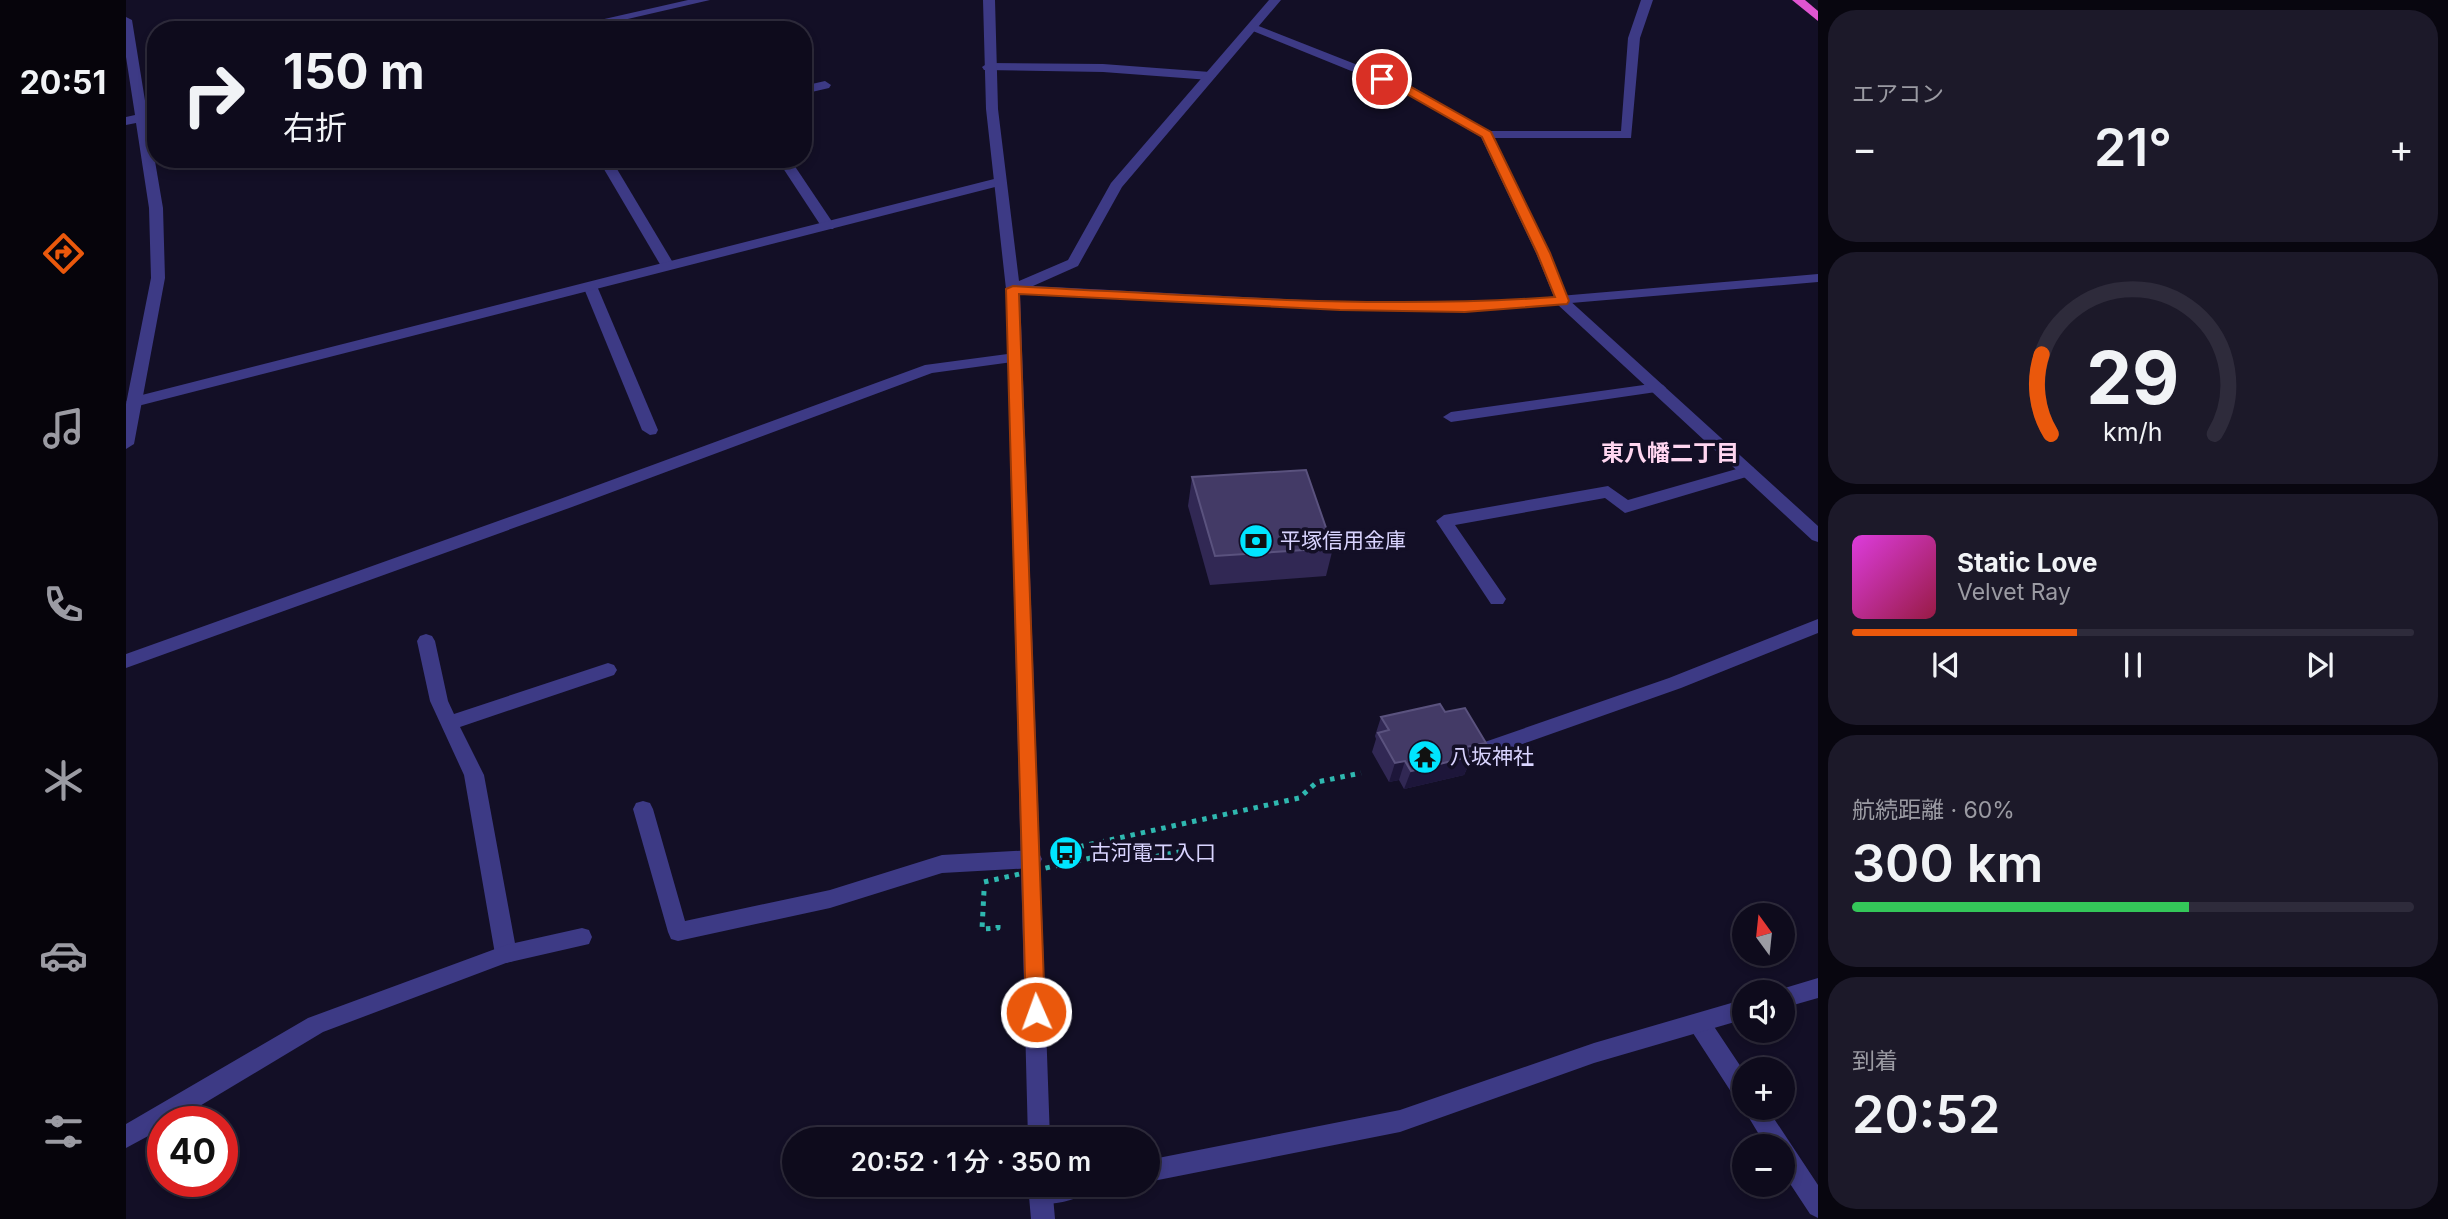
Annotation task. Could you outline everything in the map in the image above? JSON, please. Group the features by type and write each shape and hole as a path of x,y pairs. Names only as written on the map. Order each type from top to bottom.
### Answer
{"highway":[{"path":"1798,0 1818,16"}],"street":[{"path":"605,21 704,0"},
{"path":"989,0 988,67 998,182 1013,289 1039,1127"},
{"path":"1013,289 1073,263 1116,186 1275,0"},
{"path":"1252,27 1407,89 1486,135 1627,135 1634,38 1647,0"},
{"path":"126,20 147,108"},
{"path":"988,67 1103,68 1210,76"},
{"path":"812,88 825,85"},
{"path":"126,121 147,116"},
{"path":"1486,135 1543,253 1562,301 1818,537"},
{"path":"126,444 134,402 132,381 158,278 153,168"},
{"path":"609,168 668,266"},
{"path":"789,168 828,226"},
{"path":"134,402 998,182"},
{"path":"1013,289 1340,306 1465,308 1818,278"},
{"path":"590,286 650,430"},
{"path":"126,661 566,503 930,368 1015,358"},
{"path":"1451,417 1658,388"},
{"path":"1497,599 1444,521 1608,492 1625,507 1747,471"},
{"path":"1486,749 1675,683 1818,626"},
{"path":"426,641 439,701 474,775 506,954"},
{"path":"449,723 608,670"},
{"path":"643,809 678,932 830,899 942,864 1032,859"},
{"path":"126,1137 316,1025 506,954 582,937"},
{"path":"1795,995 1818,988"},
{"path":"1160,1169 1400,1121 1594,1053 1732,1013"},
{"path":"1699,1023 1732,1073"},
{"path":"1795,1171 1818,1206"},
{"path":"1041,1197 1042,1219"}],"path":[{"path":"1069,849 1299,798 1317,782 1361,773"},
{"path":"998,915 998,928 982,929 984,883 1104,855 1142,859 1179,852"}],"building":[{"path":"1306,470 1333,548 1215,556 1192,477"},
{"path":"1440,704 1445,712 1465,708 1486,743 1466,747 1472,756 1411,771 1405,761 1395,763 1378,733 1389,730 1381,717"}],"place":[{"name":"平塚信用金庫","path":"1256,541"},
{"name":"八坂神社","path":"1425,757"},
{"name":"古河電工入口","path":"1066,853"}],"district":[{"name":"東八幡二丁目","path":"1670,453"}],"route":[{"path":"1036,1012 1013,289 1136,298 1340,306 1465,308 1562,301 1543,253 1486,135 1407,89 1382,79"}]}
